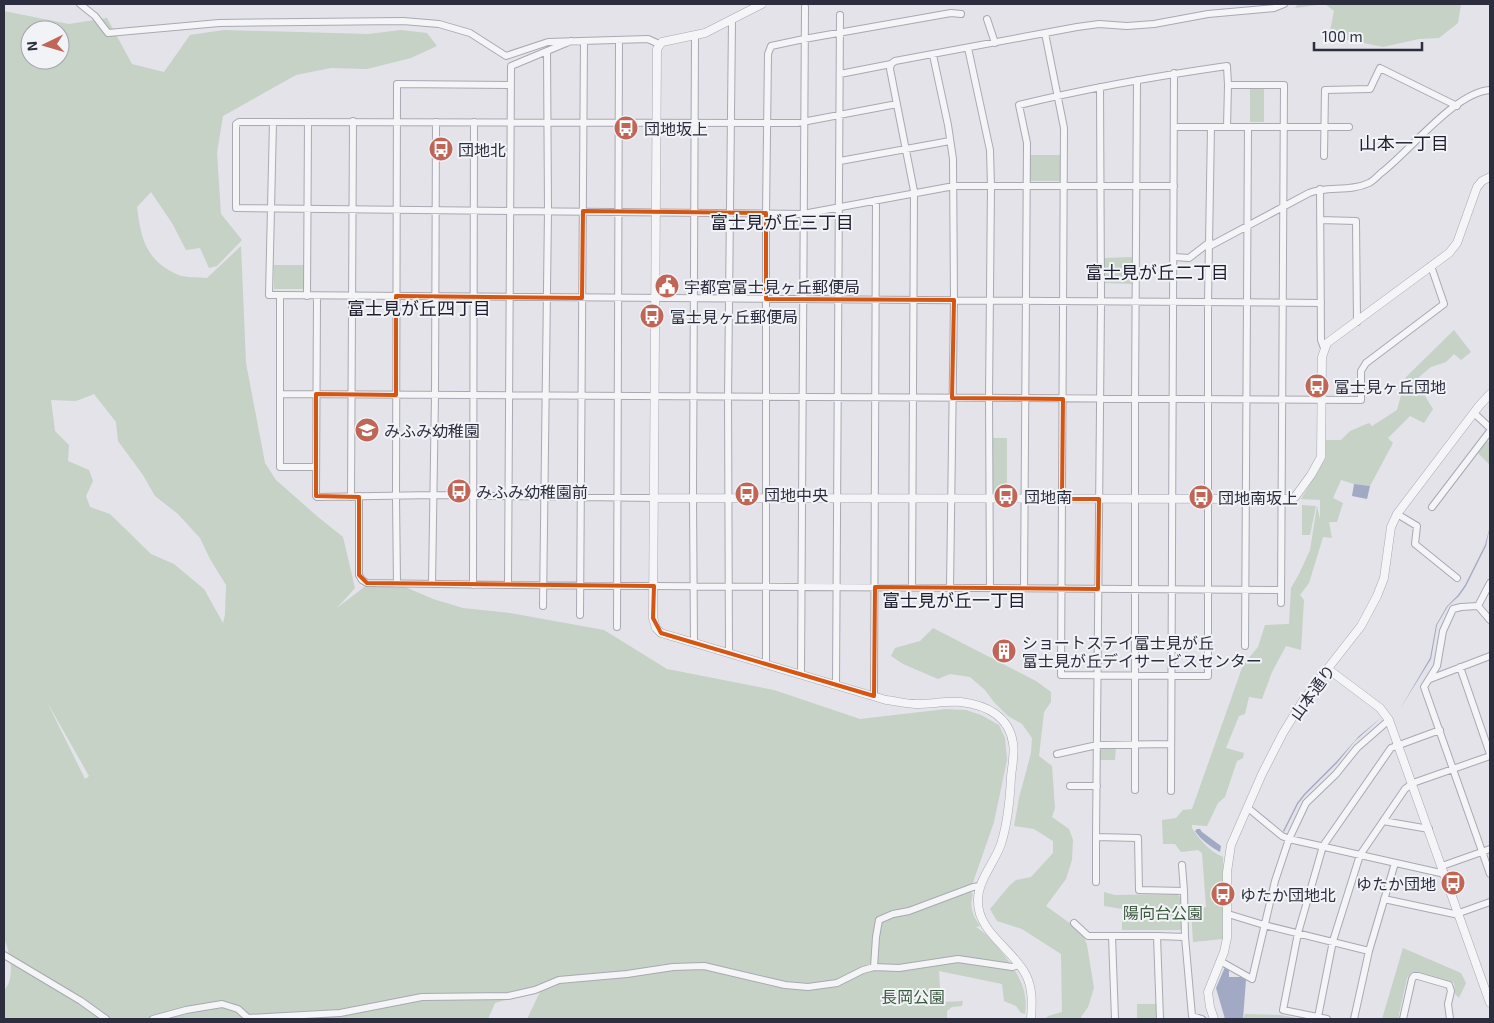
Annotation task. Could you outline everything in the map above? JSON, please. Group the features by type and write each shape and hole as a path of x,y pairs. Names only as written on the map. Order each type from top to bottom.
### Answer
{"street":[{"path":"80,4 95,16 108,33 219,23 403,21 439,24 470,33 506,56 548,42 648,39 659,44"},
{"path":"762,4 705,33 662,42 657,49 658,124 653,618 656,628 661,633 886,700 914,704 960,702 996,713 1008,728 1014,743 1010,804 998,851 980,886 978,899 979,913 985,926 1019,965 1029,985 1032,997 1031,1019"},
{"path":"840,74 891,64 895,61 1099,24 1127,26 1154,24 1208,14 1274,8 1284,4"},
{"path":"800,674 805,7"},
{"path":"766,664 768,54 771,46 804,39 951,13 960,14"},
{"path":"836,685 840,14"},
{"path":"987,19 995,43"},
{"path":"728,653 728,397 732,20"},
{"path":"1044,33 1064,128 1061,675 1208,676 1208,302 1211,127"},
{"path":"694,642 695,35"},
{"path":"617,627 620,40"},
{"path":"508,585 512,66 571,41"},
{"path":"580,615 584,41"},
{"path":"968,48 990,150 990,588"},
{"path":"543,606 548,211 547,51"},
{"path":"933,55 953,159 954,186 950,588"},
{"path":"891,64 890,69 914,193 912,587"},
{"path":"1024,588 1027,143 1019,105 1100,87 1228,66 1228,127"},
{"path":"1324,156 1325,90 1370,89 1380,68 1456,106"},
{"path":"1171,792 1174,74"},
{"path":"1135,790 1135,399 1138,80"},
{"path":"397,584 397,84 511,85"},
{"path":"1228,84 1284,85 1281,603"},
{"path":"1096,882 1101,301 1100,87"},
{"path":"1174,257 1189,258 1210,244 1320,189 1346,189 1369,183 1395,163 1436,121 1456,106 1484,90 1490,90"},
{"path":"897,104 804,122 768,123 239,122 236,124 236,208 803,214 954,186 1174,186"},
{"path":"352,497 353,121"},
{"path":"273,122 269,295 1321,303"},
{"path":"307,296 308,122"},
{"path":"432,584 436,122"},
{"path":"473,585 474,122"},
{"path":"1174,127 1350,127"},
{"path":"1245,646 1248,127"},
{"path":"840,161 950,141"},
{"path":"317,296 315,467 317,497 509,496 1282,500 1295,497 1318,463 1322,450 1322,357 1324,348 1328,343 1449,252 1456,243 1477,187 1482,181 1490,177"},
{"path":"1320,189 1321,340 1324,348"},
{"path":"874,696 876,200"},
{"path":"1320,220 1356,221 1357,322"},
{"path":"280,394 1361,400 1361,371 1366,363 1444,304 1431,266"},
{"path":"280,295 280,467 315,467"},
{"name":"山本通り","path":"1214,1019 1208,992 1227,938 1228,854 1262,774 1283,733 1304,699 1361,626 1377,596 1384,578 1392,526 1397,514 1490,394"},
{"path":"1432,507 1490,430 1474,413"},
{"path":"360,496 359,575 367,583 1281,590"},
{"path":"1397,514 1417,526 1415,544 1457,578"},
{"path":"1478,606 1490,583"},
{"path":"1478,606 1490,620"},
{"path":"1478,606 1453,609 1443,631 1437,666 1424,687 1490,874"},
{"path":"1430,679 1490,656"},
{"path":"1318,1017 1333,941 1360,855 1405,789 1413,784 1490,755 1460,667"},
{"path":"1328,668 1380,708 1389,720 1490,1002"},
{"path":"1220,961 1252,979 1275,881 1289,839 1306,803 1336,774 1357,748 1389,720"},
{"path":"1327,1019 1282,1010 1298,933 1323,846 1391,748 1440,730"},
{"path":"1057,754 1097,745 1171,744"},
{"path":"1070,786 1097,786"},
{"path":"1248,808 1282,836 1289,839 1395,863 1443,870 1490,849"},
{"path":"1383,821 1429,829"},
{"path":"1096,837 1138,838 1139,890 1184,891"},
{"path":"1354,1019 1369,951 1395,863"},
{"path":"1182,865 1185,937 1192,1016 1202,1019"},
{"path":"874,967 879,920 980,886"},
{"path":"1384,899 1459,914 1490,902"},
{"path":"1228,914 1264,925 1369,951"},
{"path":"1074,923 1088,936 1185,937"},
{"path":"1112,936 1115,1019"},
{"path":"1157,936 1160,1019"},
{"path":"4,955 81,1001 106,1019"},
{"path":"153,1019 186,1010 222,1004 238,1009 249,1018 340,1013 422,997 508,996 535,990 559,980 627,974 672,967 704,966 785,985 808,987 837,983 863,970 874,967 899,968 958,959 1012,967 1019,965"},
{"path":"1403,1019 1412,979 1414,976 1418,976 1448,985 1451,990 1448,1004 1448,1019"}],"highlighted area":[{"path":"583,211 766,213 766,299 954,300 952,398 1063,399 1062,499 1099,499 1098,589 875,587 874,696 661,633 653,618 654,586 367,583 359,575 359,497 316,496 316,394 396,395 396,296 582,298"}],"green space":[{"path":"1298,4 1325,4 1295,8"},
{"path":"1325,4 1461,4 1458,23 1439,38 1419,39 1383,47 1329,36 1334,11"},
{"name":"長岡公園","path":"4,11 49,20 20,20 20,70 70,70 70,24 107,18 132,64 164,72 190,35 224,30 368,34 401,30 427,33 437,46 411,58 367,69 331,68 296,75 223,116 217,153 221,214 242,240 217,266 209,268 200,248 186,250 172,223 151,192 137,207 140,228 146,247 157,262 176,274 187,277 207,278 241,246 246,363 265,463 276,480 343,537 355,588 337,608 368,584 403,586 433,599 463,608 510,613 604,630 667,669 774,690 860,719 946,709 966,710 981,715 999,725 1005,738 1007,760 994,822 970,891 973,894 972,911 980,926 976,927 1001,951 1012,965 1020,980 1025,996 1025,1014 1021,1013 1016,1006 1004,1001 1002,984 939,971 940,989 944,990 944,1002 963,1001 962,1006 952,1007 947,1011 947,1019 527,1019 540,992 556,986 495,1003 488,1019 4,1019 4,991 8,985 11,972 4,938","holes":["94,394 116,422 118,441 143,475 155,496 178,514 200,538 226,585 223,623 204,589 174,564 151,554 110,514 90,507 86,496 93,481 89,470 68,461 69,445 55,431 51,400 76,401","47,702 89,776 85,779"]},
{"path":"1250,88 1264,88 1264,122 1250,122"},
{"path":"1030,155 1060,155 1060,181 1030,181"},
{"path":"1133,257 1133,284 1104,283 1104,258"},
{"path":"274,265 304,265 304,289 274,289"},
{"path":"1454,330 1471,352 1461,360 1454,354 1446,362 1431,367 1419,377 1427,391 1425,396 1433,409 1424,423 1410,416 1388,438 1393,443 1370,486 1341,480 1333,498 1343,503 1337,522 1329,522 1332,538 1323,537 1309,583 1300,595 1304,600 1301,650 1286,646 1272,672 1262,699 1249,697 1245,714 1239,716 1226,748 1244,753 1243,758 1237,761 1225,797 1218,803 1207,826 1192,825 1192,828 1205,845 1223,857 1223,939 1193,942 1191,909 1206,907 1202,853 1198,850 1181,852 1175,844 1163,844 1162,820 1176,818 1183,810 1192,809 1243,665 1258,647 1265,625 1289,624 1291,588 1310,550 1317,506 1320,519 1320,500 1301,499 1326,457 1326,440 1341,440 1350,431 1369,423 1372,426 1397,410 1406,377"},
{"path":"992,438 1007,438 1007,493 994,493 992,491"},
{"path":"1486,441 1490,442 1490,465 1477,452"},
{"path":"1302,505 1316,506 1310,535 1302,535"},
{"path":"933,628 1036,681 1051,692 1051,702 1044,712 1039,756 1052,766 1055,808 1052,817 1069,829 1073,840 1072,860 1066,879 1046,906 1082,932 1087,945 1094,988 1088,1007 1081,1017 1082,1019 1045,1019 1048,1016 1062,1012 1061,954 1022,929 997,921 990,909 1009,886 1016,880 1031,877 1053,853 1053,841 1034,829 1014,826 1031,753 1032,738 1022,724 1008,716 985,690 970,677 950,674 938,679 903,664 891,656 895,648 920,641"},
{"path":"1103,747 1116,747 1115,760 1100,760 1100,751"},
{"name":"陽向台公園","path":"1104,892 1115,895 1177,894 1180,897 1183,927 1180,930 1122,930 1122,909 1104,906"},
{"path":"1403,948 1461,973 1466,983 1459,998 1455,994 1454,983 1412,972 1407,978 1398,1019 1382,1019"},
{"path":"1137,1004 1156,1004 1157,1019 1137,1019"},
{"path":"1245,1014 1281,1015 1301,1019 1243,1019"}],"water":[{"path":"1354,484 1370,486 1367,499 1352,496"},
{"path":"1490,526 1486,546 1466,586 1448,606 1437,625 1431,659 1400,709 1430,658 1436,625 1447,606 1465,585 1485,545"},
{"path":"1382,717 1355,741 1337,763 1305,795 1298,804 1284,832 1297,803 1304,794 1359,736"},
{"path":"1200,829 1221,846 1220,852 1200,837 1195,831"},
{"path":"1225,967 1229,969 1229,977 1241,977 1246,980 1243,1019 1225,1019 1216,988"}],"place":[{"name":"団地坂上","path":"626,128"},
{"name":"団地北","path":"441,149"},
{"name":"宇都宮富士見ヶ丘郵便局","path":"667,286"},
{"name":"富士見ヶ丘郵便局","path":"652,316"},
{"name":"富士見ヶ丘団地","path":"1317,386"},
{"name":"みふみ幼稚園","path":"367,430"},
{"name":"みふみ幼稚園前","path":"459,491"},
{"name":"団地中央","path":"747,494"},
{"name":"団地南","path":"1006,496"},
{"name":"団地南坂上","path":"1201,497"},
{"name":"ショートステイ富士見が丘 富士見が丘デイサービスセンター","path":"1004,651"},
{"name":"ゆたか団地","path":"1453,883"},
{"name":"ゆたか団地北","path":"1223,894"}],"district":[{"name":"山本一丁目","path":"1404,143"},
{"name":"富士見が丘三丁目","path":"782,222"},
{"name":"富士見が丘二丁目","path":"1157,272"},
{"name":"富士見が丘四丁目","path":"419,308"},
{"name":"富士見が丘一丁目","path":"954,600"}]}
